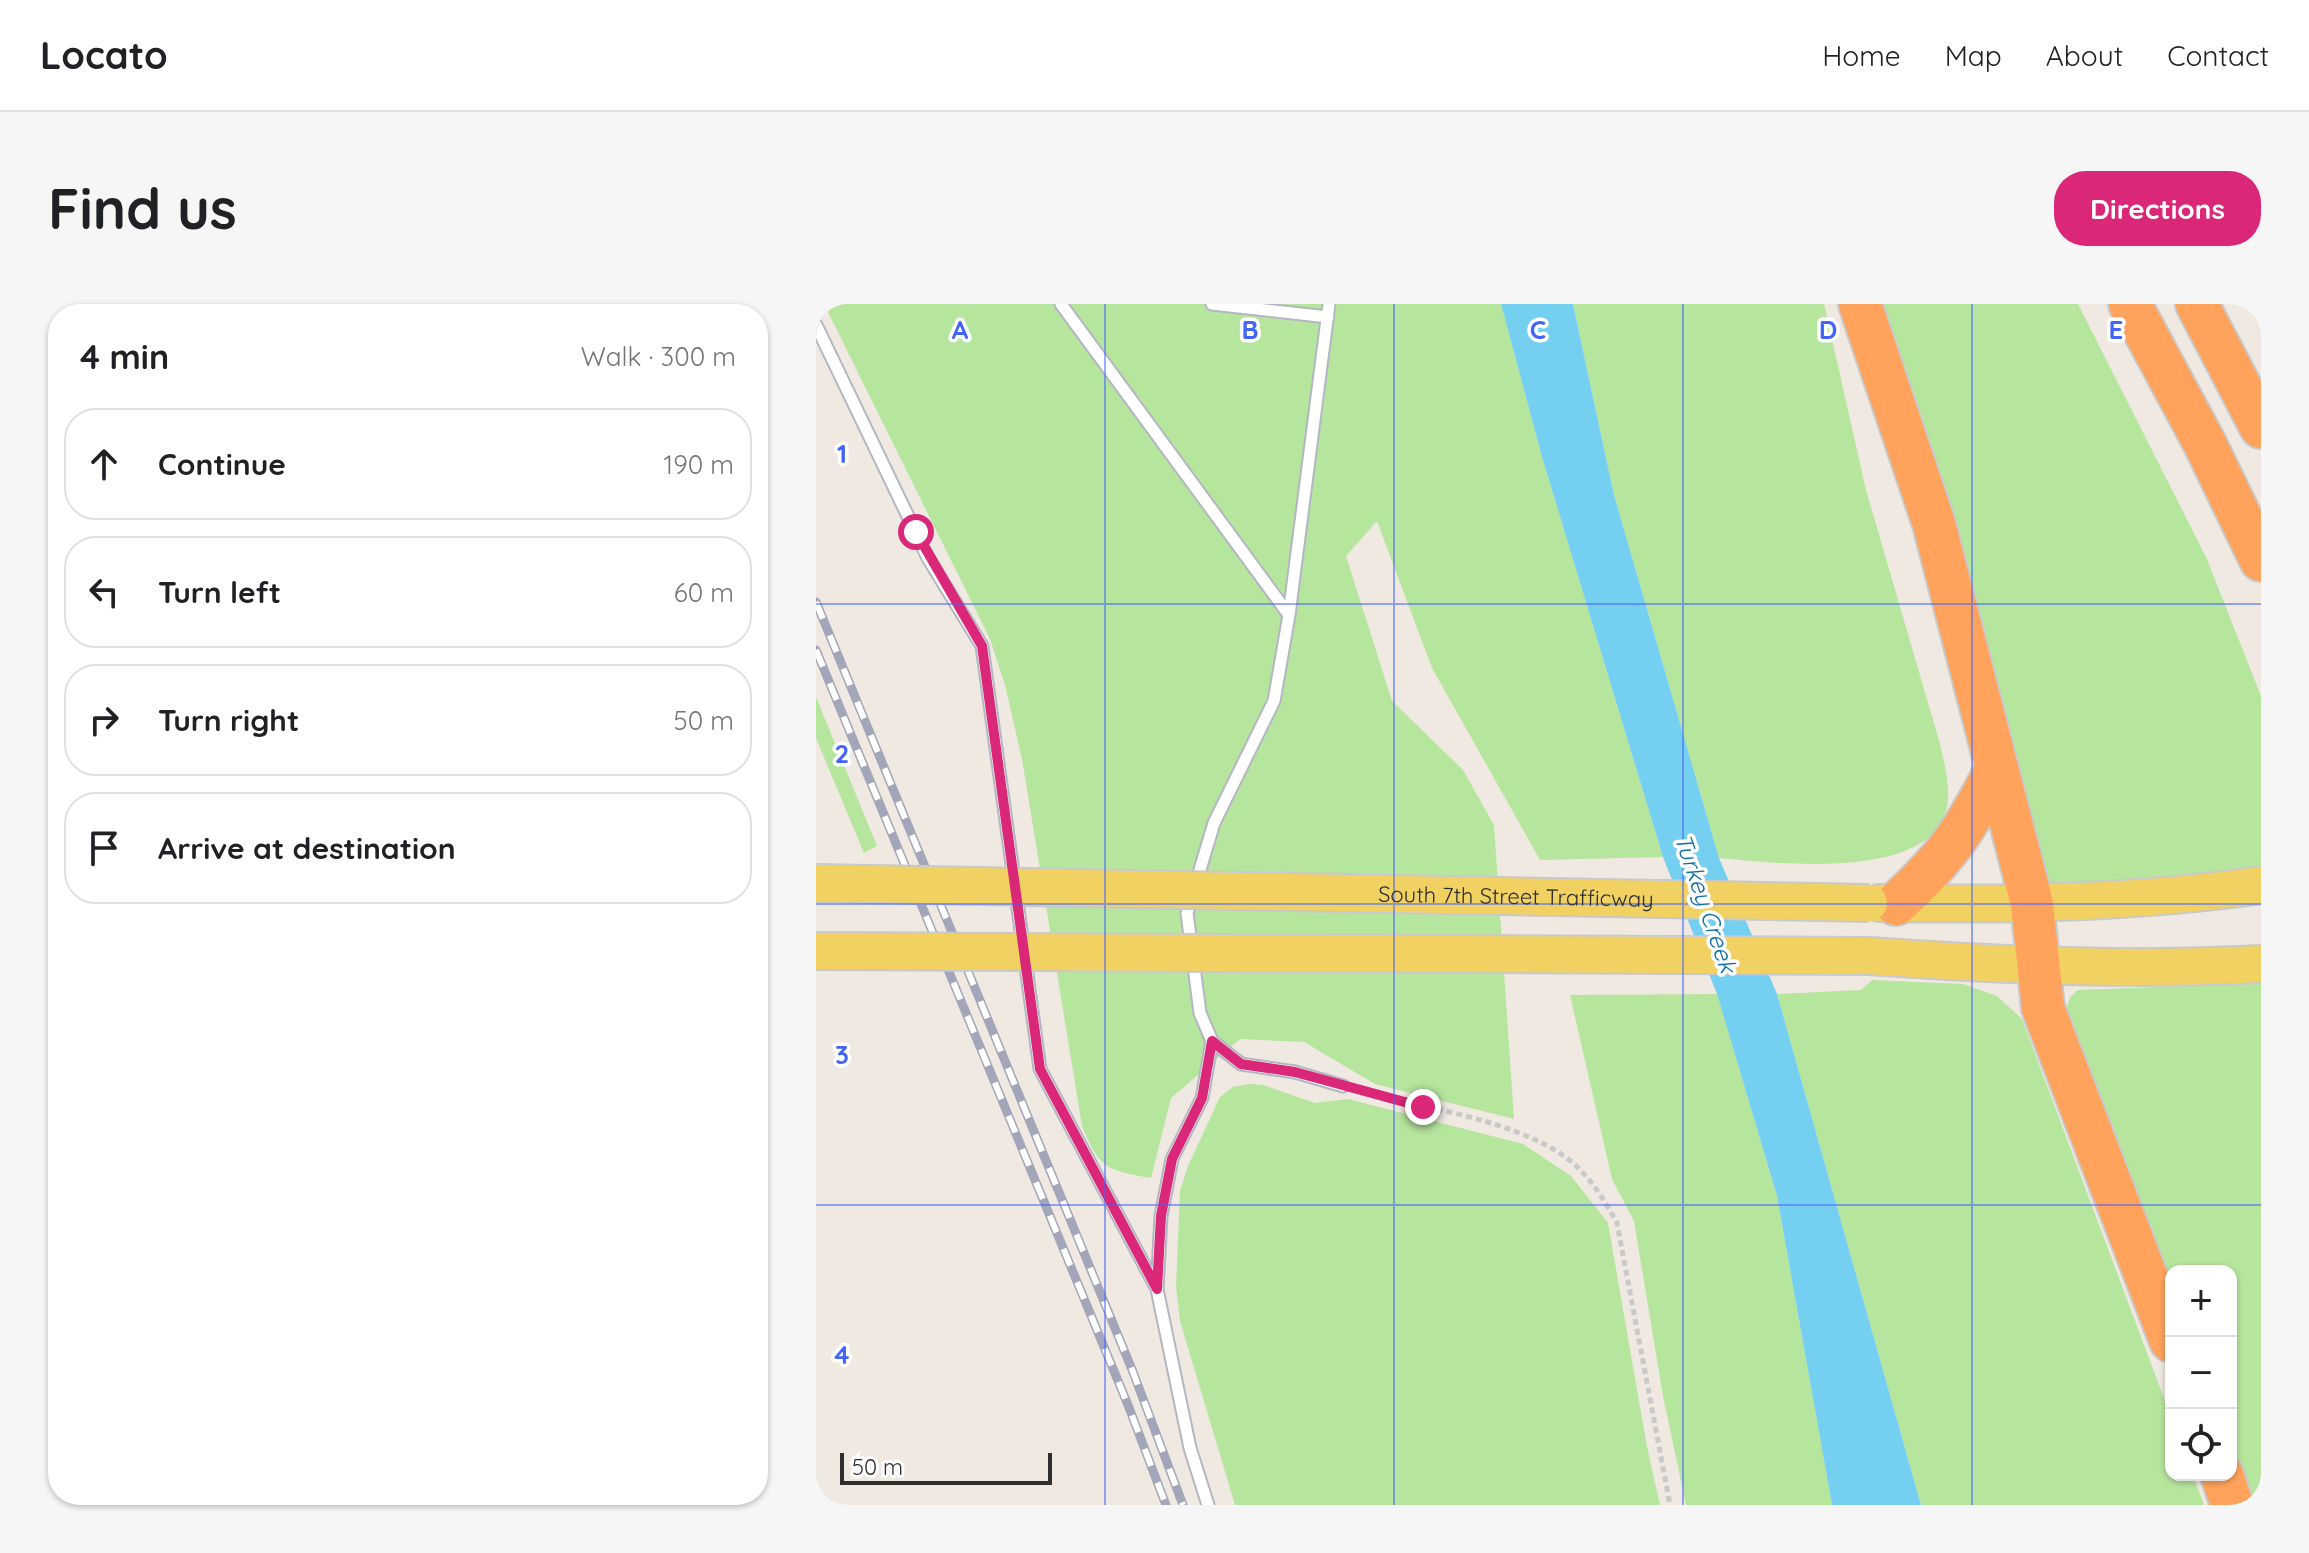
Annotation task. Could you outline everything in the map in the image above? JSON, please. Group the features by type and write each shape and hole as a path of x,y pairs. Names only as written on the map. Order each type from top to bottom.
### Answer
{"highway":[{"path":"1860,304 1934,524 2032,904 2043,1008 2169,1337"},
{"path":"2130,304 2205,444 2261,560"},
{"path":"2197,304 2261,427"},
{"path":"1883,903 1939,865 1963,833 1996,770"},
{"path":"2224,1481 2232,1505"}],"main road":[{"name":"South 7th Street Trafficway","path":"816,883 2032,904 2172,897 2261,885"},
{"path":"816,951 1869,956 2038,968 2159,969 2261,964"}],"lane":[{"path":"1061,304 1289,615"},
{"path":"1212,304 1328,317"},
{"path":"1329,304 1289,615 1274,701 1214,823 1187,913 1200,1013 1212,1041 1241,1064 1295,1072 1343,1086"},
{"path":"816,325 928,558 982,646 1040,1069 1157,1289"},
{"path":"1208,1505 1190,1448 1157,1289 1161,1216 1172,1159 1202,1098 1212,1041"}],"path":[{"path":"1343,1086 1530,1135 1566,1158 1597,1188 1617,1223 1670,1505"}],"green space":[{"path":"824,304 1501,304 1542,457 1663,857 1540,860 1432,668 1377,521 1346,556 1392,701 1463,770 1494,825 1514,1119 1375,1084 1304,1042 1240,1039 1171,1098 1151,1178 1124,1173 1100,1159 1082,1126 1022,759 1005,685 990,639"},
{"path":"1573,304 1824,304 1866,490 1946,771 1948,799 1939,826 1918,845 1888,856 1853,862 1778,863 1719,858 1614,495"},
{"path":"1875,304 2078,304 2206,557 2261,696 2261,869 2050,885 2043,881"},
{"path":"816,697 877,846 864,853 816,738"},
{"path":"1872,980 1963,984 1997,996 2022,1019 2165,1401 2165,1481 2195,1481 2204,1505 1921,1505 1777,994 1861,990"},
{"path":"2261,983 2261,1505 2245,1505 2237,1481 2237,1265 2165,1265 2165,1285 2064,1018 2070,997 2078,990"},
{"path":"1717,994 1777,1196 1832,1505 1686,1505 1663,1396 1634,1221 1612,1179 1570,995"},
{"path":"1263,1085 1315,1103 1348,1099 1523,1144 1571,1176 1608,1223 1660,1505 1235,1505 1180,1321 1176,1286 1180,1191 1188,1166 1220,1097 1233,1087"}],"water":[{"name":"Turkey Creek","path":"1501,304 1573,304 1614,495 1719,858 1777,994 1921,1505 1832,1505 1777,1196 1717,994 1663,857 1542,457"}],"railway":[{"path":"816,602 1133,1372 1183,1505"},
{"path":"816,650 1128,1405 1166,1505"}],"route":[{"path":"916,532 928,558 982,646 1040,1069 1157,1289 1161,1216 1172,1159 1202,1098 1212,1041 1241,1064 1295,1072 1423,1107"}]}
